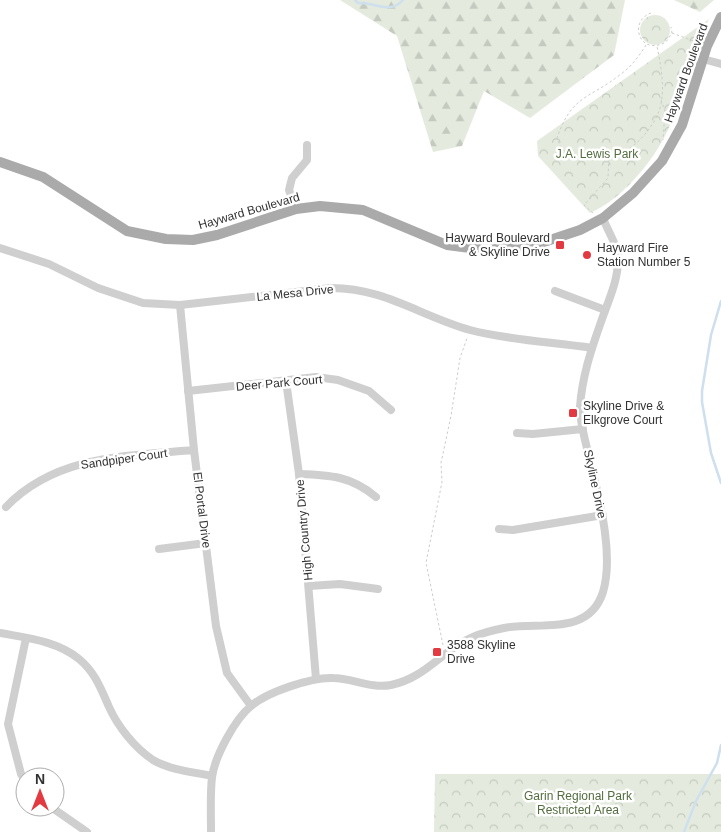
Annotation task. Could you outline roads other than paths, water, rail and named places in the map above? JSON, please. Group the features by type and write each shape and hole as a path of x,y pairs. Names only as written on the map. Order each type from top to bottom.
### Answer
{"main road":[{"name":"Hayward Boulevard","path":"0,162 43,177 127,231 166,239 193,240 217,235 296,209 320,206 363,210 447,245 486,250 512,248 542,242 580,230 603,218 633,193 662,161 682,125 707,46 721,17"}],"street":[{"path":"703,59 721,64"},
{"path":"296,209 290,190 292,178 307,160 307,145"},
{"name":"Skyline Drive","path":"211,832 212,776 218,756 228,737 251,706 286,688 316,679 334,678 383,687 404,682 422,673 472,637 506,627 551,626 571,623 592,612 603,592 606,569 603,516 582,429 580,410 582,383 592,348 617,278 618,254 603,218"},
{"name":"La Mesa Drive","path":"0,248 49,264 98,288 143,303 180,305 331,288 354,288 380,294 470,330 592,348"},
{"path":"555,291 605,310"},
{"name":"El Portal Drive","path":"180,305 194,450 216,626 228,673 251,706"},
{"name":"Deer Park Court","path":"188,391 316,377 338,380 369,391 391,410"},
{"name":"High Country Drive","path":"286,381 299,474 316,679"},
{"path":"517,433 533,434 582,429"},
{"name":"Sandpiper Court","path":"6,507 22,491 46,477 79,464 122,457 194,450"},
{"path":"299,474 332,475 366,489 376,497"},
{"path":"499,529 513,530 603,516"},
{"path":"159,549 206,543"},
{"path":"309,586 340,584 378,589"},
{"path":"0,633 62,647 80,660 96,677 110,710 128,738 153,760 173,767 212,776"},
{"path":"19,767 4,723 26,638"},
{"path":"65,817 87,832"}],"waterway":[{"path":"355,0 358,3 382,7 393,7 403,0"},
{"path":"721,301 711,335 702,391 702,402 711,453 721,483"},
{"path":"684,832 696,801 717,763 721,745"}],"place":[{"name":"Hayward Boulevard & Skyline Drive","path":"560,245"},
{"name":"Hayward Fire Station Number 5","path":"587,255"},
{"name":"Skyline Drive & Elkgrove Court","path":"573,413"},
{"name":"3588 Skyline Drive","path":"437,652"}],"park label":[{"name":"J.A. Lewis Park","path":"597,154"},
{"name":"Garin Regional Park Restricted Area","path":"578,803"}]}
